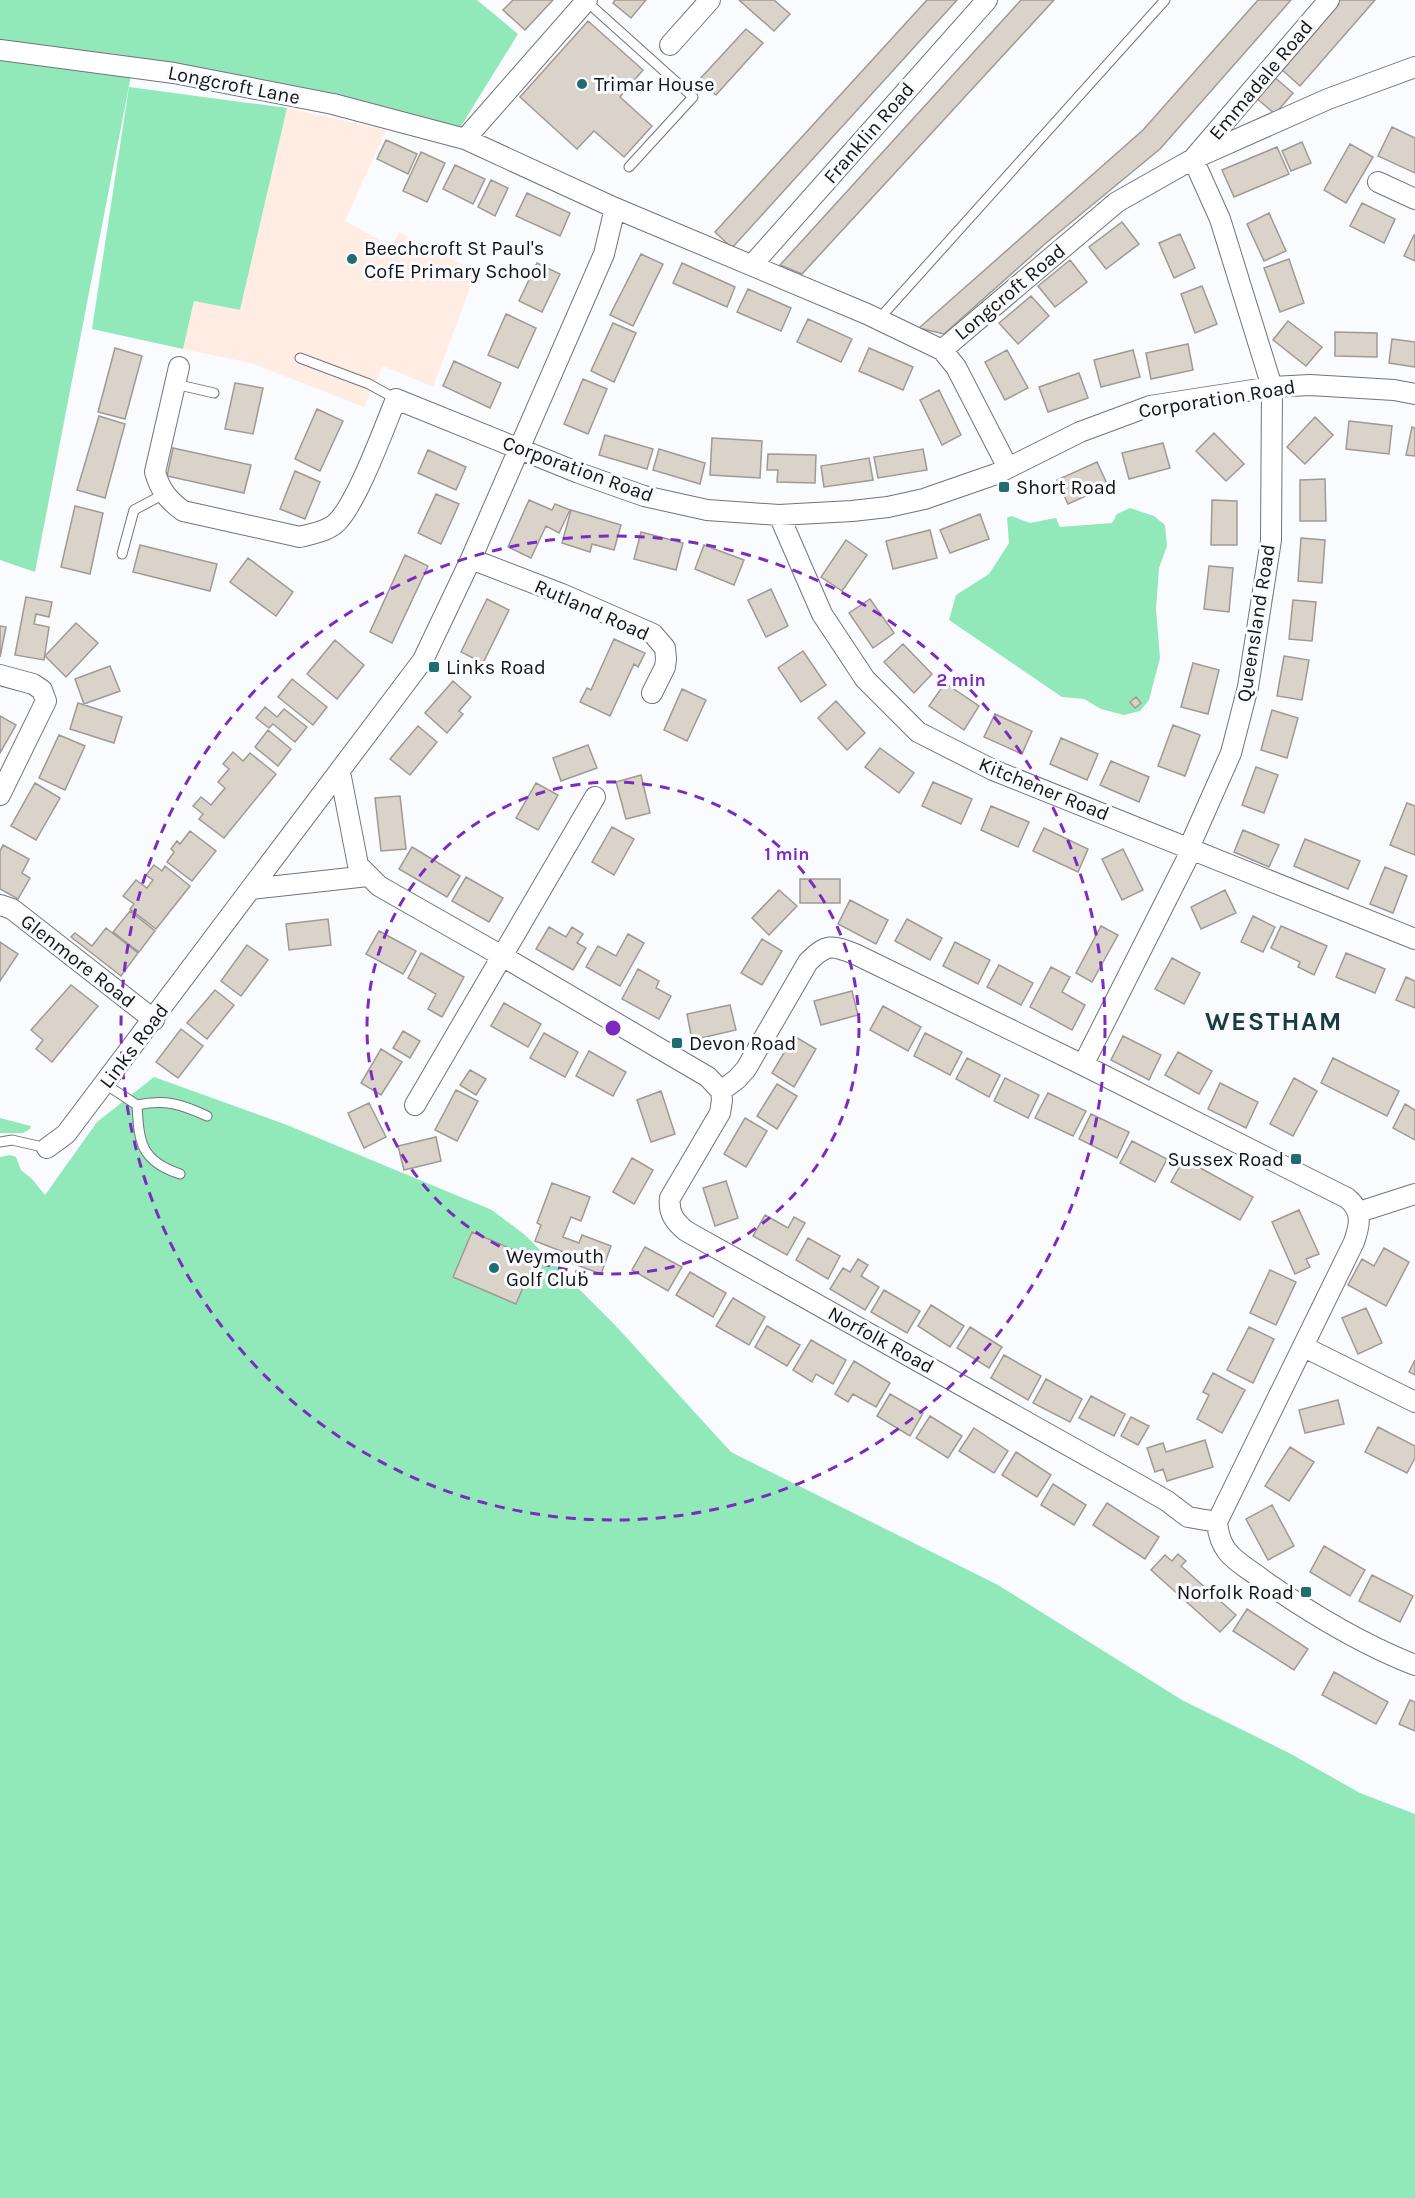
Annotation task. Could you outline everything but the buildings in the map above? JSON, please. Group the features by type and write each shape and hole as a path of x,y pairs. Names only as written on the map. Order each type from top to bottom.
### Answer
{"street":[{"path":"670,45 710,0"},
{"name":"Franklin Road","path":"752,265 987,0"},
{"name":"Emmadale Road","path":"1193,159 1329,0"},
{"path":"465,139 587,1"},
{"name":"Longcroft Lane","path":"0,50 174,73 333,104 465,139"},
{"name":"Longcroft Road","path":"465,139 615,208 752,265 942,350 1117,202 1193,159 1328,99 1415,67"},
{"name":"Queensland Road","path":"1083,1065 1191,851 1192,841 1231,753 1248,687 1271,540 1272,387 1220,219 1193,159"},
{"path":"1378,182 1415,199"},
{"name":"Links Road","path":"47,1148 66,1134 105,1084 423,660 471,559 604,254 615,208"},
{"path":"942,350 956,367 1008,468"},
{"path":"177,375 155,472 159,488 170,502 183,511 300,537 334,525 350,507 396,399"},
{"name":"Corporation Road","path":"396,399 579,473 644,496 707,510 779,515 888,507 924,499 1008,468 1080,432 1150,406 1272,387 1311,384 1415,394"},
{"name":"Kitchener Road","path":"779,515 822,614 865,679 918,732 993,770 1415,939"},
{"name":"Rutland Road","path":"471,559 562,594 652,634 665,648 666,658 665,667 652,693"},
{"path":"0,675 33,684 42,690 46,701 0,795"},
{"path":"340,772 358,865 379,886 708,1077 721,1091 746,1069 808,962 820,950 834,946 855,954 1083,1065 1347,1198 1359,1212 1360,1226 1354,1242 1217,1522 1218,1537 1228,1552 1246,1568 1283,1594 1352,1635 1415,1665"},
{"path":"415,1105 595,797"},
{"path":"251,890 368,876"},
{"name":"Glenmore Road","path":"0,905 12,909 154,1020"},
{"name":"Norfolk Road","path":"721,1091 720,1113 670,1198 669,1207 675,1222 686,1231 1167,1501 1188,1517 1217,1522"},
{"path":"1359,1212 1415,1194"},
{"path":"1304,1347 1415,1402"}],"lane":[{"path":"878,320 1165,0"},
{"path":"587,1 693,97 629,167"},
{"path":"300,358 369,384 396,399"},
{"path":"177,375 214,393"},
{"path":"122,555 134,510 164,494"},
{"path":"105,1084 137,1105 156,1101 171,1103 207,1116"},
{"path":"137,1105 139,1134 150,1158 159,1166 180,1174"},
{"name":"Links Road","path":"0,1142 12,1140 47,1148"}],"shaded area":[{"name":"Beechcroft St Paul's CofE Primary School","path":"287,108 386,130 345,221 392,247 399,232 476,272 433,387 383,366 364,407 251,363 183,349 194,301 240,310"}],"green space":[{"path":"0,0 477,0 518,34 458,131 134,60 35,572 0,560"},
{"path":"129,87 287,108 240,310 194,301 183,349 92,329"},
{"path":"1130,508 1154,516 1165,525 1167,546 1159,568 1156,609 1160,658 1149,700 1140,711 1124,715 1101,709 1084,699 1062,697 949,620 956,595 989,574 1009,543 1007,518 1011,516 1030,523 1056,518 1060,527 1112,523 1117,514"},
{"name":"Weymouth Golf Club","path":"154,1077 287,1125 492,1210 525,1235 615,1325 731,1452 998,1585 1182,1700 1291,1754 1360,1793 1415,1814 1415,2198 0,2198 0,1157 10,1155 16,1157 21,1170 45,1195 97,1122"},
{"path":"0,1118 31,1126 23,1133 0,1133"}],"place":[{"name":"Trimar House","path":"582,84"},
{"name":"Beechcroft St Paul's CofE Primary School","path":"352,259"},
{"name":"Short Road","path":"1004,487"},
{"name":"Links Road","path":"434,667"},
{"name":"Devon Road","path":"677,1043"},
{"name":"Sussex Road","path":"1296,1159"},
{"name":"Weymouth Golf Club","path":"494,1268"},
{"name":"Norfolk Road","path":"1306,1592"}],"district":[{"name":"WESTHAM","path":"1274,1021"}]}
